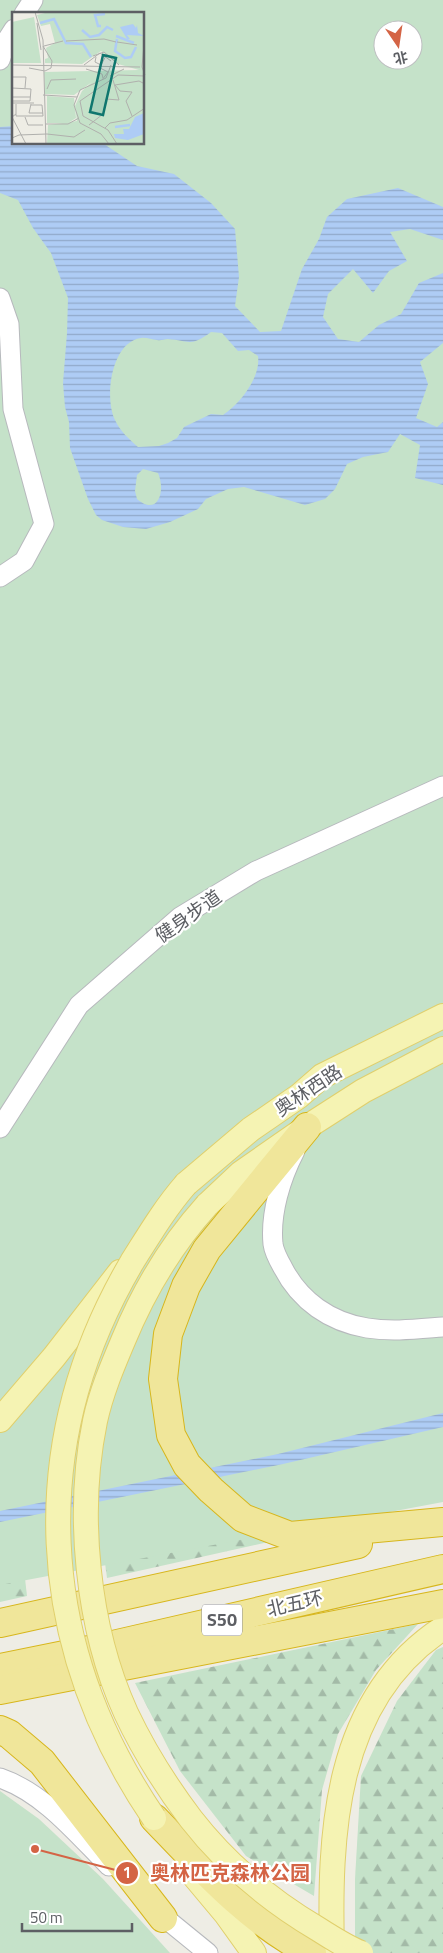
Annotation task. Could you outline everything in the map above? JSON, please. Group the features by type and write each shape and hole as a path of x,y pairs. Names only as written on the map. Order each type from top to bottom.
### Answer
{"highway":[{"path":"307,1127 207,1249 186,1286 168,1334 163,1379 171,1435 187,1465 216,1495 243,1518 290,1536 443,1522"},
{"name":"S50","path":"0,1623 443,1527"},
{"name":"北五环","path":"0,1668 114,1645 443,1569"},
{"path":"0,1690 443,1604"},
{"path":"0,1730 9,1734 42,1762 163,1918"},
{"path":"154,1818 197,1863 239,1902 265,1924 312,1953"}],"main road":[{"name":"奥林西路","path":"156,1222 186,1184 251,1128 299,1096 322,1076 443,1016"},
{"name":"奥林西路","path":"360,1953 298,1918 272,1900 235,1869 200,1831 153,1764 125,1711 108,1664 96,1615 90,1582 86,1515 90,1455 95,1421 110,1374 143,1295 185,1230 207,1205 241,1173 362,1091 443,1049"},
{"path":"0,1420 60,1350 156,1222"},
{"path":"156,1222 124,1276 104,1315 73,1400 59,1484 58,1553 62,1586 79,1664 94,1707 107,1736 138,1795 179,1856 226,1914 254,1953"},
{"path":"332,1953 331,1901 336,1824 340,1793 353,1744 379,1692 415,1650 443,1628"}],"street":[{"path":"25,12 32,0"},
{"path":"0,60 6,40 12,32"},
{"path":"0,298 9,324 13,409 44,524 24,561 0,577"},
{"name":"健身步道","path":"0,1128 79,1005 180,918 256,871 443,786"},
{"path":"307,1127 290,1160 278,1196 274,1216 273,1245 290,1283 320,1311 340,1321 366,1328 394,1330 443,1327"},
{"path":"0,1778 12,1782 43,1802 163,1918 208,1953"}],"green space":[{"path":"0,0 443,0 443,1502 0,1585"},
{"path":"196,1493 273,1541 107,1578 103,1547"},
{"path":"0,1538 22,1552 27,1596 0,1602"},
{"path":"418,1624 376,1670 338,1734 322,1790 314,1896 246,1856 180,1771 135,1683"},
{"path":"443,1647 443,1953 355,1953 355,1879 361,1776 397,1701 436,1650"},
{"path":"0,1791 39,1819 103,1879 170,1953 0,1953"}],"water":[{"path":"12,126 12,145 106,145 137,166 174,174 211,203 235,229 239,277 235,306 260,332 281,331 302,269 319,239 327,217 347,199 398,188 443,207 443,240 410,229 390,232 407,261 389,271 373,293 353,269 328,294 323,317 338,339 359,342 379,325 401,314 419,283 443,273 443,343 420,362 428,384 416,418 437,427 443,422 443,485 415,478 420,445 400,434 388,452 363,457 347,464 335,489 325,499 305,505 244,487 228,489 206,499 198,509 170,522 146,529 123,527 102,520 96,515 88,499 70,448 69,422 65,407 63,383 68,298 51,253 33,228 18,200 0,193 0,127","holes":["211,332 222,333 238,351 249,350 258,356 256,373 248,389 236,404 223,415 211,414 184,427 177,438 168,443 159,446 138,447 119,428 115,420 110,398 113,372 123,349 131,342 141,338 190,342 199,340","143,469 158,473 161,487 158,500 150,505 144,504 137,499 135,491 137,475"]},
{"path":"443,1413 443,1427 283,1464 0,1522 0,1511 278,1454"}],"place":[{"name":"奥林匹克森林公园","path":"35,1849"}]}
